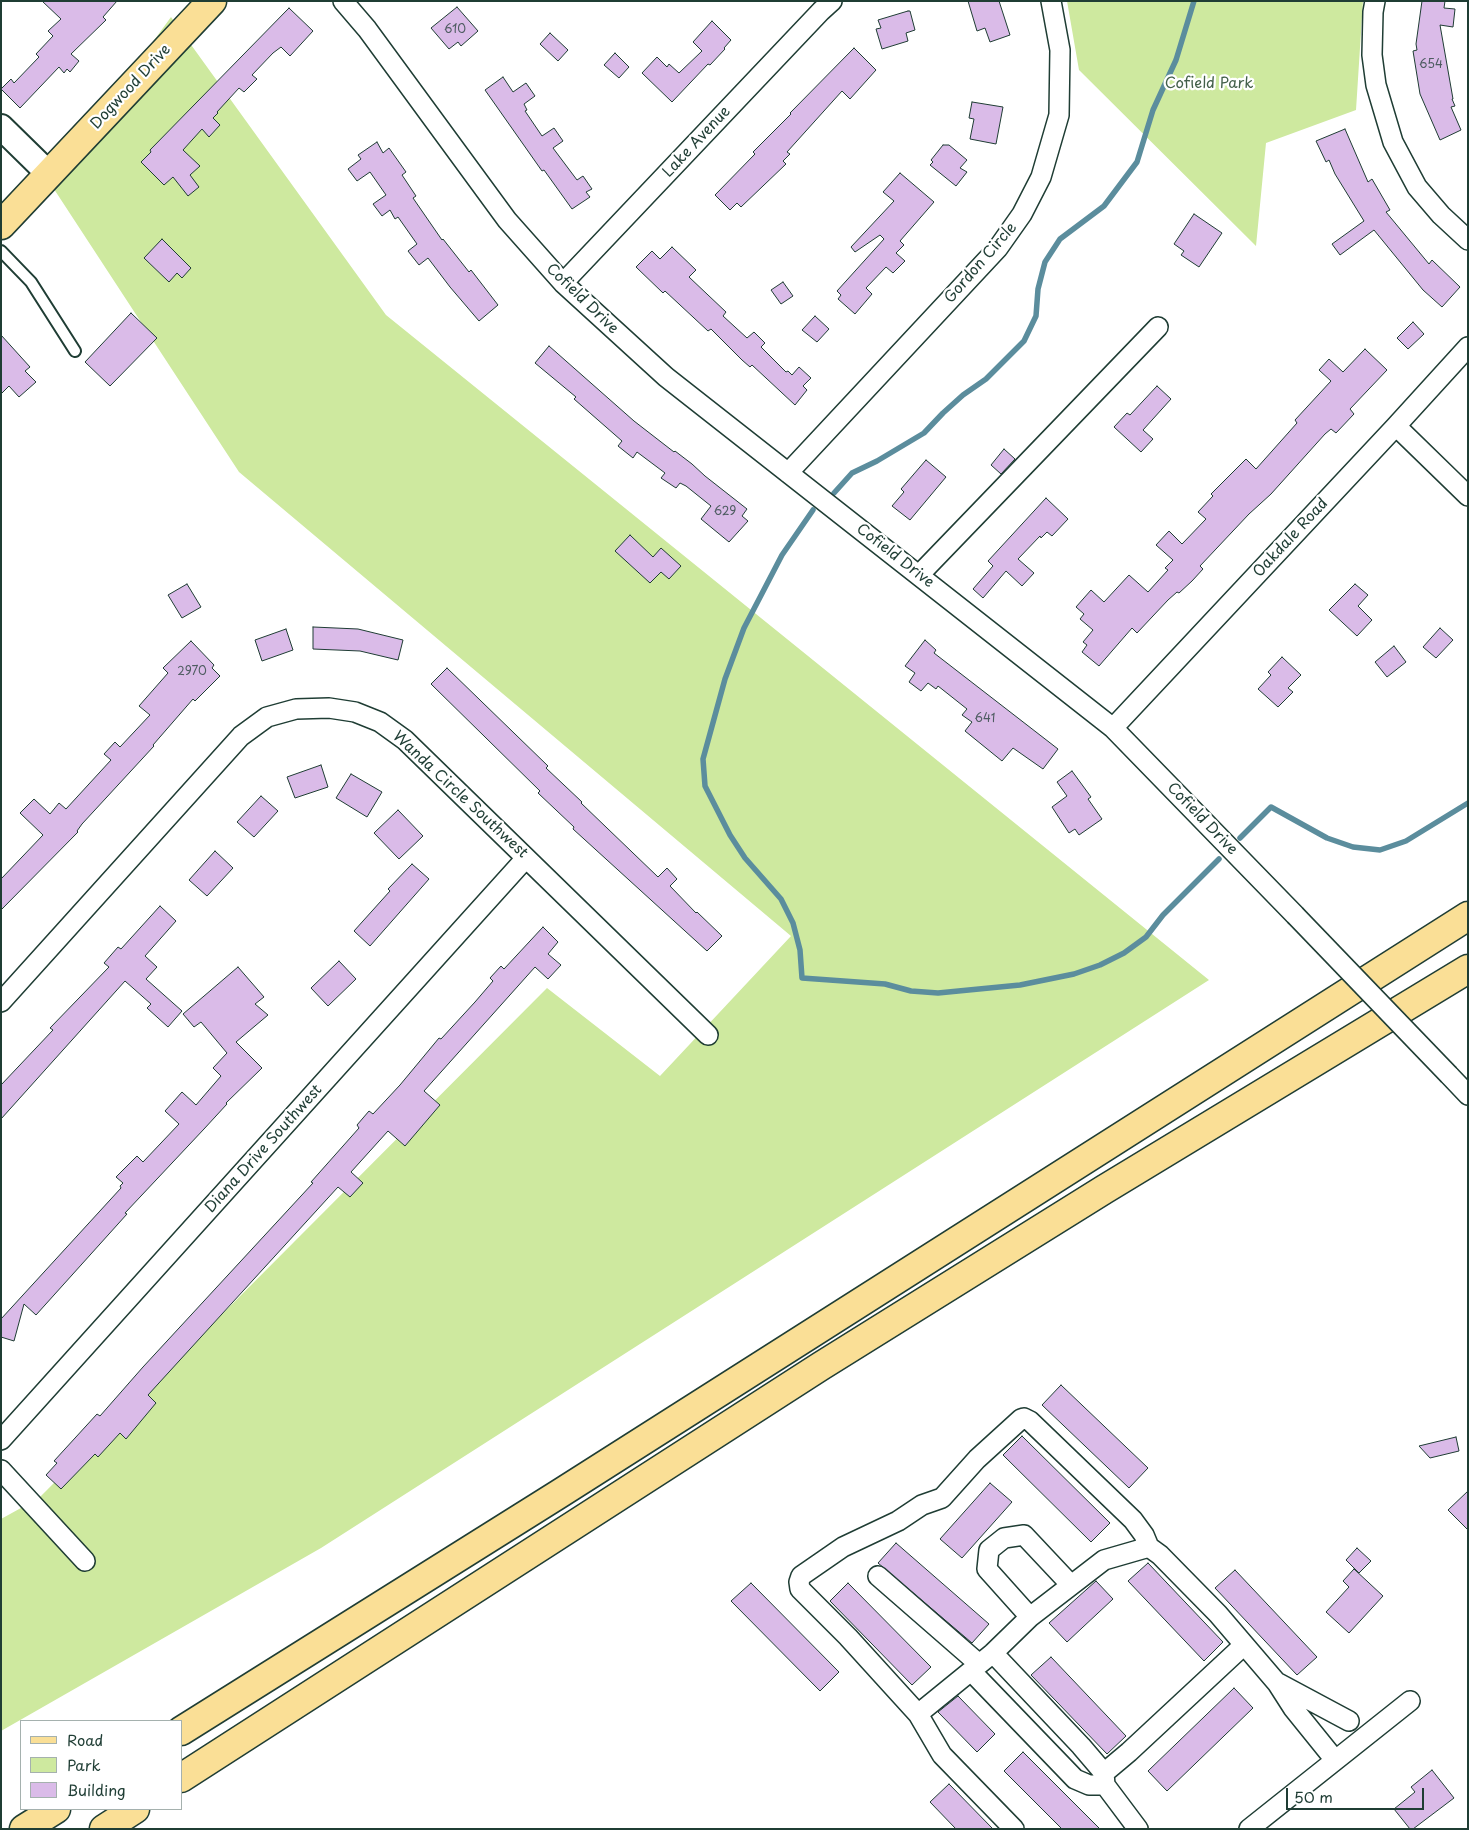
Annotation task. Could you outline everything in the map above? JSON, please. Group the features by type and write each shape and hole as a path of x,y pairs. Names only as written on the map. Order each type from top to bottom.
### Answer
{"main road":[{"name":"Dogwood Drive","path":"1,225 212,1"},
{"path":"182,1730 559,1494 1468,916"},
{"path":"182,1777 821,1366 1096,1194 1468,969"},
{"path":"24,1829 54,1810"},
{"path":"104,1829 133,1810"}],"street":[{"name":"Cofield Drive","path":"343,1 367,29 507,220 563,283 666,377 1113,728 1468,1094"},
{"name":"Lake Avenue","path":"563,283 820,11 832,1"},
{"name":"Gordon Circle","path":"788,473 998,248 1022,214 1041,177 1058,115 1060,50 1051,1"},
{"path":"1375,1 1372,55 1376,85 1393,142 1417,187 1441,215 1468,240"},
{"path":"1,127 49,174"},
{"path":"919,575 1158,327"},
{"name":"Oakdale Road","path":"1113,728 1468,347"},
{"path":"1396,426 1468,496"},
{"name":"Wanda Circle Southwest","path":"1,1002 242,736 267,717 296,709 328,708 355,712 380,722 405,740 708,1035"},
{"name":"Diana Drive Southwest","path":"1,1440 526,858"},
{"path":"1014,1829 942,1755 918,1714 848,1637 800,1588 798,1582 801,1576 843,1547 898,1521 922,1505 942,1498 977,1459 1024,1418 1030,1421 1133,1520 1144,1535 1149,1547 1160,1554 1218,1614 1277,1683 1293,1708 1335,1760"},
{"path":"1,1470 85,1561"},
{"path":"1030,1617 987,1569 989,1550 1004,1538 1024,1536 1072,1585"},
{"path":"918,1714 981,1663 1030,1617 1104,1560 1149,1547"},
{"path":"878,1576 1081,1746 1138,1829"},
{"path":"981,1663 1075,1780 1089,1785 1104,1779 1129,1752 1244,1645"},
{"path":"1277,1683 1349,1722"},
{"path":"1250,1829 1410,1701"}],"lane":[{"path":"1,251 31,282 75,351"}],"green space":[{"name":"Cofield Park","path":"1067,1 1363,1 1356,110 1266,143 1256,246 1079,70"},
{"path":"171,17 386,315 1209,980 321,1548 1,1731 1,1519 39,1498 547,988 660,1076 791,936 239,472 50,183"}],"building":[{"path":"42,1 117,1 103,17 106,20 71,54 79,61 70,72 67,69 64,73 59,67 20,108 1,89 11,79 14,83 39,57 36,54 53,36 48,31 61,19"},
{"path":"968,1 999,1 1010,35 990,42 985,28 977,31"},
{"path":"1422,1 1445,1 1444,8 1455,9 1453,27 1440,25 1452,99 1455,106 1451,107 1461,130 1440,140 1420,94 1413,51 1417,50 1416,44"},
{"path":"457,7 478,31 461,46 458,42 449,49 431,28"},
{"path":"289,8 313,31 290,56 281,47 273,53 252,75 257,79 244,92 239,88 217,112 213,118 220,125 209,137 202,129 183,150 200,166 190,175 199,187 188,196 173,177 164,185 141,162 151,152 150,150"},
{"path":"910,11 915,30 906,33 908,41 882,49 876,29 881,28 878,20"},
{"path":"712,21 731,40 710,65 708,64 672,102 642,73 657,57 667,67 669,64 679,73 702,51 693,42"},
{"path":"550,33 568,50 558,61 540,44"},
{"path":"854,48 876,70 850,99 842,91 787,152 790,154 783,161 786,164 741,207 737,203 730,210 715,195 755,154 753,152"},
{"path":"615,53 629,67 619,78 604,65"},
{"path":"503,77 513,92 526,83 535,96 524,104 527,110 525,111 542,136 554,128 563,141 553,148 577,180 583,176 592,189 586,192 590,197 572,209 544,170 542,171 485,90"},
{"path":"972,102 1003,107 996,144 970,139 974,119 969,118"},
{"path":"1345,129 1368,182 1372,179 1390,210 1386,212 1429,264 1432,260 1460,287 1442,307 1423,290 1374,230 1340,255 1332,244 1364,221 1335,174 1329,160 1326,162 1316,141"},
{"path":"377,142 383,153 389,148 406,172 402,175 416,196 413,198 442,240 469,272 471,270 498,305 479,321 428,258 419,265 408,251 417,244 398,217 395,219 390,210 382,216 373,204 386,195 370,172 357,181 348,169 361,159 358,155"},
{"path":"943,145 949,145 967,160 960,168 967,172 956,186 930,165 933,162 931,160"},
{"path":"900,173 934,202 900,241 904,245 896,253 905,261 893,273 886,267 866,288 872,294 855,314 838,299 841,295 837,291 884,239 880,235 855,252 851,247 894,201 883,192"},
{"path":"1194,214 1222,233 1199,267 1181,255 1184,251 1174,244"},
{"path":"162,239 191,268 182,278 177,273 169,282 144,258"},
{"path":"672,247 696,270 689,277 726,312 723,316 747,338 754,332 765,343 761,347 786,372 788,371 792,375 799,367 811,378 803,386 807,390 795,405 752,365 750,367 742,360 711,329 708,331 636,267 652,251 660,259"},
{"path":"783,282 793,296 781,304 771,290"},
{"path":"131,313 157,338 110,386 85,362"},
{"path":"815,316 829,329 817,342 802,330"},
{"path":"1413,322 1424,334 1408,349 1397,338"},
{"path":"1,335 30,367 25,371 36,382 19,397 9,386 1,394"},
{"path":"549,346 634,421 692,464 747,509 742,516 748,521 729,542 701,519 711,506 686,486 680,483 676,488 661,478 665,473 637,452 633,458 618,446 622,441 574,399 576,397 535,363"},
{"path":"1365,349 1387,370 1350,409 1354,414 1336,433 1331,429 1325,434 1271,494 1249,514 1200,566 1203,569 1192,581 1168,600 1137,633 1132,628 1099,666 1082,652 1087,645 1083,642 1093,630 1080,619 1084,614 1076,607 1091,590 1104,602 1129,575 1148,592 1168,570 1165,568 1173,560 1156,545 1169,531 1182,544 1206,519 1198,512 1213,496 1211,494 1246,459 1256,469 1297,423 1295,420 1331,381 1319,370 1329,359 1343,372"},
{"path":"1157,386 1171,399 1143,430 1153,439 1141,452 1114,427 1127,413 1130,415"},
{"path":"1004,449 1015,459 1001,474 991,465"},
{"path":"926,460 946,477 910,520 892,506 904,492 901,489"},
{"path":"1046,498 1068,519 1052,536 1047,532 1041,538 1040,536 1018,559 1034,573 1022,586 1006,571 983,598 973,589 993,566 988,561"},
{"path":"630,535 653,557 661,548 681,566 669,579 661,572 650,583 615,551"},
{"path":"187,584 201,607 182,618 168,595"},
{"path":"1355,584 1368,595 1358,606 1372,620 1357,636 1329,610"},
{"path":"313,627 358,629 403,640 398,660 360,651 313,649"},
{"path":"1440,628 1453,640 1436,658 1423,647"},
{"path":"286,629 293,650 262,661 255,640"},
{"path":"925,640 936,650 934,653 1058,749 1043,769 1013,748 1002,761 965,731 972,722 962,715 967,709 938,686 936,689 928,683 921,691 909,682 915,673 905,666"},
{"path":"191,641 214,665 212,668 220,676 195,701 193,699 154,746 82,824 78,832 1,910 1,879 43,835 20,813 34,799 50,814 59,803 66,809 111,760 104,754 115,742 120,747 150,715 139,706 168,673 163,668"},
{"path":"1394,646 1406,662 1387,677 1375,662"},
{"path":"1282,657 1301,675 1288,688 1293,692 1278,707 1258,689 1271,675 1268,672"},
{"path":"447,668 548,766 546,768 581,803 658,877 667,868 677,879 670,886 722,936 707,951 573,829 574,827 538,793 540,791 431,684"},
{"path":"321,765 328,787 295,798 287,777"},
{"path":"1072,771 1091,797 1088,799 1102,819 1079,835 1075,829 1069,833 1052,807 1067,796 1057,782"},
{"path":"351,774 382,792 367,817 336,798"},
{"path":"261,796 278,811 254,837 237,822"},
{"path":"398,810 423,836 399,859 374,833"},
{"path":"215,851 233,868 207,896 189,880"},
{"path":"412,864 429,879 370,946 354,931 390,891 388,889"},
{"path":"160,906 176,921 145,956 157,967 146,979 182,1011 168,1027 147,1008 151,1004 125,981 1,1119 1,1085 53,1030 50,1028 109,967 104,963 118,947 121,949"},
{"path":"543,927 558,942 548,954 561,965 548,979 535,967 424,1091 440,1105 405,1146 388,1131 351,1172 363,1183 350,1197 338,1187 148,1395 156,1403 126,1439 120,1433 98,1457 95,1454 61,1489 46,1475 57,1463 54,1461 97,1414 100,1416 313,1183 311,1182 359,1128 357,1125 369,1111 373,1114 400,1085 439,1038 441,1039 493,981 490,978 501,966 504,969"},
{"path":"339,961 356,979 328,1006 311,988"},
{"path":"238,967 264,997 255,1004 268,1015 236,1042 262,1068 226,1103 125,1213 127,1214 36,1315 24,1304 14,1341 1,1337 1,1319 121,1188 120,1186 123,1183 116,1177 137,1156 143,1162 179,1124 165,1111 182,1092 196,1105 221,1076 213,1068 227,1053 201,1022 194,1027 183,1014"},
{"path":"1061,1385 1148,1468 1129,1488 1042,1405"},
{"path":"1022,1436 1110,1523 1091,1542 1003,1455"},
{"path":"1456,1437 1459,1451 1430,1458 1419,1446"},
{"path":"990,1483 1012,1502 962,1558 940,1539"},
{"path":"1468,1491 1468,1530 1448,1510"},
{"path":"896,1543 989,1624 972,1643 878,1563"},
{"path":"1357,1548 1371,1561 1359,1573 1346,1560"},
{"path":"1148,1563 1223,1642 1204,1661 1128,1581"},
{"path":"1354,1569 1383,1596 1349,1633 1326,1612 1349,1587 1343,1581"},
{"path":"1235,1570 1317,1657 1297,1675 1215,1588"},
{"path":"1096,1581 1113,1599 1067,1642 1049,1623"},
{"path":"751,1583 839,1672 820,1691 731,1601"},
{"path":"848,1583 931,1667 912,1685 830,1601"},
{"path":"1051,1657 1126,1736 1107,1754 1031,1675"},
{"path":"1234,1688 1253,1708 1167,1791 1148,1771"},
{"path":"958,1696 995,1734 977,1752 938,1712"},
{"path":"1023,1752 1100,1829 1062,1829 1004,1771"},
{"path":"1432,1770 1454,1798 1413,1829 1410,1829 1394,1809 1415,1792 1411,1787"},
{"path":"949,1784 993,1829 956,1829 930,1802"}],"waterway":[{"path":"834,493 852,473 877,461 924,433 963,395 986,379 1024,341 1036,316 1038,289 1045,262 1060,239 1104,206 1137,162 1153,110 1176,60 1194,1"},
{"path":"813,510 782,555 744,628 725,679 703,759 705,786 730,835 745,858 781,899 793,923 800,950 802,978 885,984 911,991 938,993 1020,985 1074,974 1100,965 1124,953 1146,937 1163,915 1219,859"},
{"path":"1240,838 1271,807 1327,838 1353,847 1380,850 1406,841 1468,803"}]}
